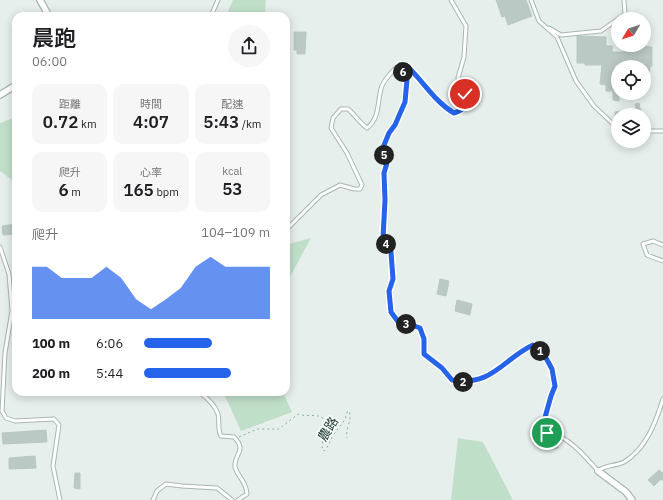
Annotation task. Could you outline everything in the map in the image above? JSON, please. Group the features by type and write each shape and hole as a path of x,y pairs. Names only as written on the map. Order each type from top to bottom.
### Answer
{"street":[{"path":"40,0 47,12"},
{"path":"0,95 12,88"},
{"path":"598,471 626,492 632,500"}],"lane":[{"path":"213,12 218,0"},
{"path":"290,226 321,195 340,185 360,189 362,185 347,153 331,128 333,118 341,109 348,109 355,114 361,124 368,128 373,123 377,112 381,88 392,72 400,65 407,66 417,75 446,109 454,113 461,111 465,105 465,94 458,78 464,57 466,26 451,0"},
{"path":"531,0 539,22 557,37 576,81 594,106 611,122"},
{"path":"539,22 560,35 601,31 625,14 624,0"},
{"path":"400,65 407,80 405,102 382,150 387,163 384,173 385,200 383,238 391,252 393,279 389,291 391,312 399,323 420,328 424,339 424,354 442,368 452,380 461,382 479,379 496,372 525,348 533,345 546,358 552,369 555,386 542,428 547,433 560,437 579,451 598,471 603,466 618,464 632,456 649,434 656,421 663,399"},
{"path":"651,131 663,131"},
{"path":"663,245 653,241 643,244 647,255 663,261"},
{"path":"0,247 9,274 12,311 5,352 2,411 6,418 15,421 54,418 59,425 53,466 60,500"},
{"path":"203,396 212,404 218,414 218,424 221,436 234,437 237,440 240,449 235,463 235,468 246,487 247,494 245,498 238,500"},
{"path":"153,500 157,491 166,484 217,488 232,500"}],"path":[{"name":"農路","path":"237,440 239,437 257,429 278,429 298,414 308,416 316,414 322,417 324,421 322,449 324,451 334,433 341,427 347,412 349,411 351,415 350,424 346,431 347,438"}],"green space":[{"path":"233,0 266,0 265,12 228,12"},
{"path":"12,118 12,180 0,171 0,123"},
{"path":"311,238 290,277 290,244"},
{"path":"225,396 285,396 292,412 241,431"},
{"path":"458,438 483,442 513,500 451,500"}],"building":[{"path":"496,0 526,0 532,16 508,25 505,16 502,17"},
{"path":"294,32 306,32 305,54 297,54 297,50 294,50"},
{"path":"577,36 606,37 606,46 611,46 611,52 651,52 652,47 652,66 651,60 611,60 611,91 606,91 606,85 600,84 602,65 585,65 585,63 577,63"},
{"path":"639,103 640,108 636,108 635,104"},
{"path":"12,225 12,234 3,235 2,226"},
{"path":"440,279 449,281 446,296 437,294"},
{"path":"457,300 472,304 470,315 455,311"},
{"path":"46,430 47,442 3,444 2,433"},
{"path":"556,439 558,448 552,449 552,445 545,446 544,440"},
{"path":"35,456 36,468 9,469 9,458"},
{"path":"659,470 663,473 663,481 661,479 654,486 648,480"},
{"path":"75,473 80,473 80,489 74,488"}],"route":[{"path":"465,94 465,105 461,111 454,113 446,109 417,75 407,66 400,65 407,80 405,102 382,150 387,163 384,173 385,200 383,238 391,252 393,279 389,291 391,312 399,323 420,328 424,339 424,354 442,368 452,380 461,382 479,379 496,372 525,348 533,345 546,358 552,369 555,386 543,422 542,428 547,433"}]}
